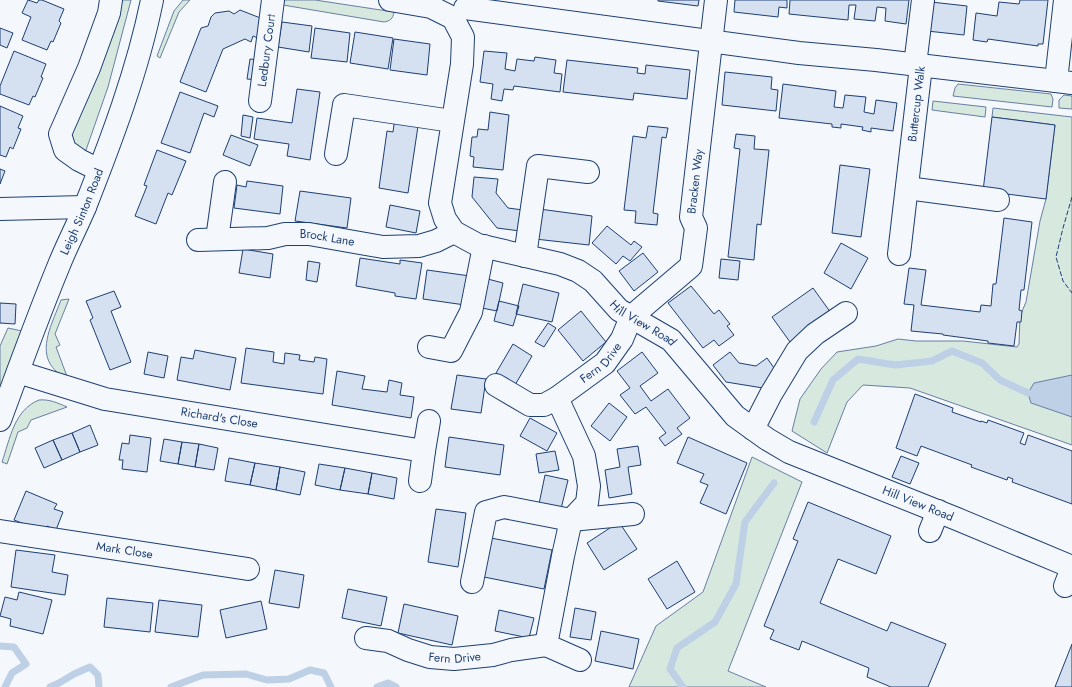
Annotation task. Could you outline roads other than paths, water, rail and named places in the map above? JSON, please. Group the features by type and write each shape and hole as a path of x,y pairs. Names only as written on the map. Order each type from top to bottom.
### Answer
{"street":[{"path":"98,170 64,150 60,134 89,68 109,13 111,0"},
{"name":"Leigh Sinton Road","path":"0,420 51,284 85,207 136,62 152,0"},
{"name":"Ledbury Court","path":"260,101 273,0"},
{"path":"390,0 431,7 509,14 799,53 876,60 918,66 922,1"},
{"name":"Bracken Way","path":"631,317 691,266 696,228 691,217 716,0"},
{"path":"1064,82 1065,0"},
{"path":"454,232 445,218 440,203 462,61 463,9"},
{"name":"Buttercup Walk","path":"899,254 907,188 918,66 1064,82"},
{"path":"336,154 344,105 452,121"},
{"path":"525,256 538,166 588,172"},
{"name":"Brock Lane","path":"225,182 208,239 268,238 284,234 309,234 390,247 419,246 436,241 454,232"},
{"path":"907,188 998,200"},
{"path":"0,209 85,207"},
{"name":"Hill View Road","path":"454,232 478,245 560,264 578,271 593,281 619,310 671,340 735,416 767,439 789,452 938,511 1070,574"},
{"path":"430,347 451,351 471,312 484,246"},
{"path":"753,428 771,394 797,351 815,334 846,313"},
{"name":"Fern Drive","path":"496,385 530,405 544,405 557,398 605,363 622,339 631,317"},
{"name":"Richard's Close","path":"18,372 105,399 424,451"},
{"path":"557,398 584,456 589,486 587,503 571,520 546,645 580,660"},
{"path":"420,482 429,421"},
{"path":"472,582 486,512 504,506 571,520 634,514"},
{"path":"930,531 938,511"},
{"name":"Mark Close","path":"0,531 248,569"},
{"name":"Fern Drive","path":"366,638 388,641 408,650 430,657 454,659 493,655 511,650 546,645"}],"water":[{"path":"1072,375 1072,417 1031,403 1028,393 1034,383"}],"waterway":[{"path":"814,422 833,380 858,359 895,365 932,361 952,351 982,363 1000,380 1028,393"},
{"path":"683,687 670,669 677,648 715,622 736,584 745,522 774,483"},
{"path":"0,646 14,647 26,664 12,673 5,687"},
{"path":"50,687 90,667 98,675 99,687"},
{"path":"171,687 203,675 246,674 267,680 289,679 310,670 324,673 331,687"},
{"path":"377,687 388,683 396,687"}]}
